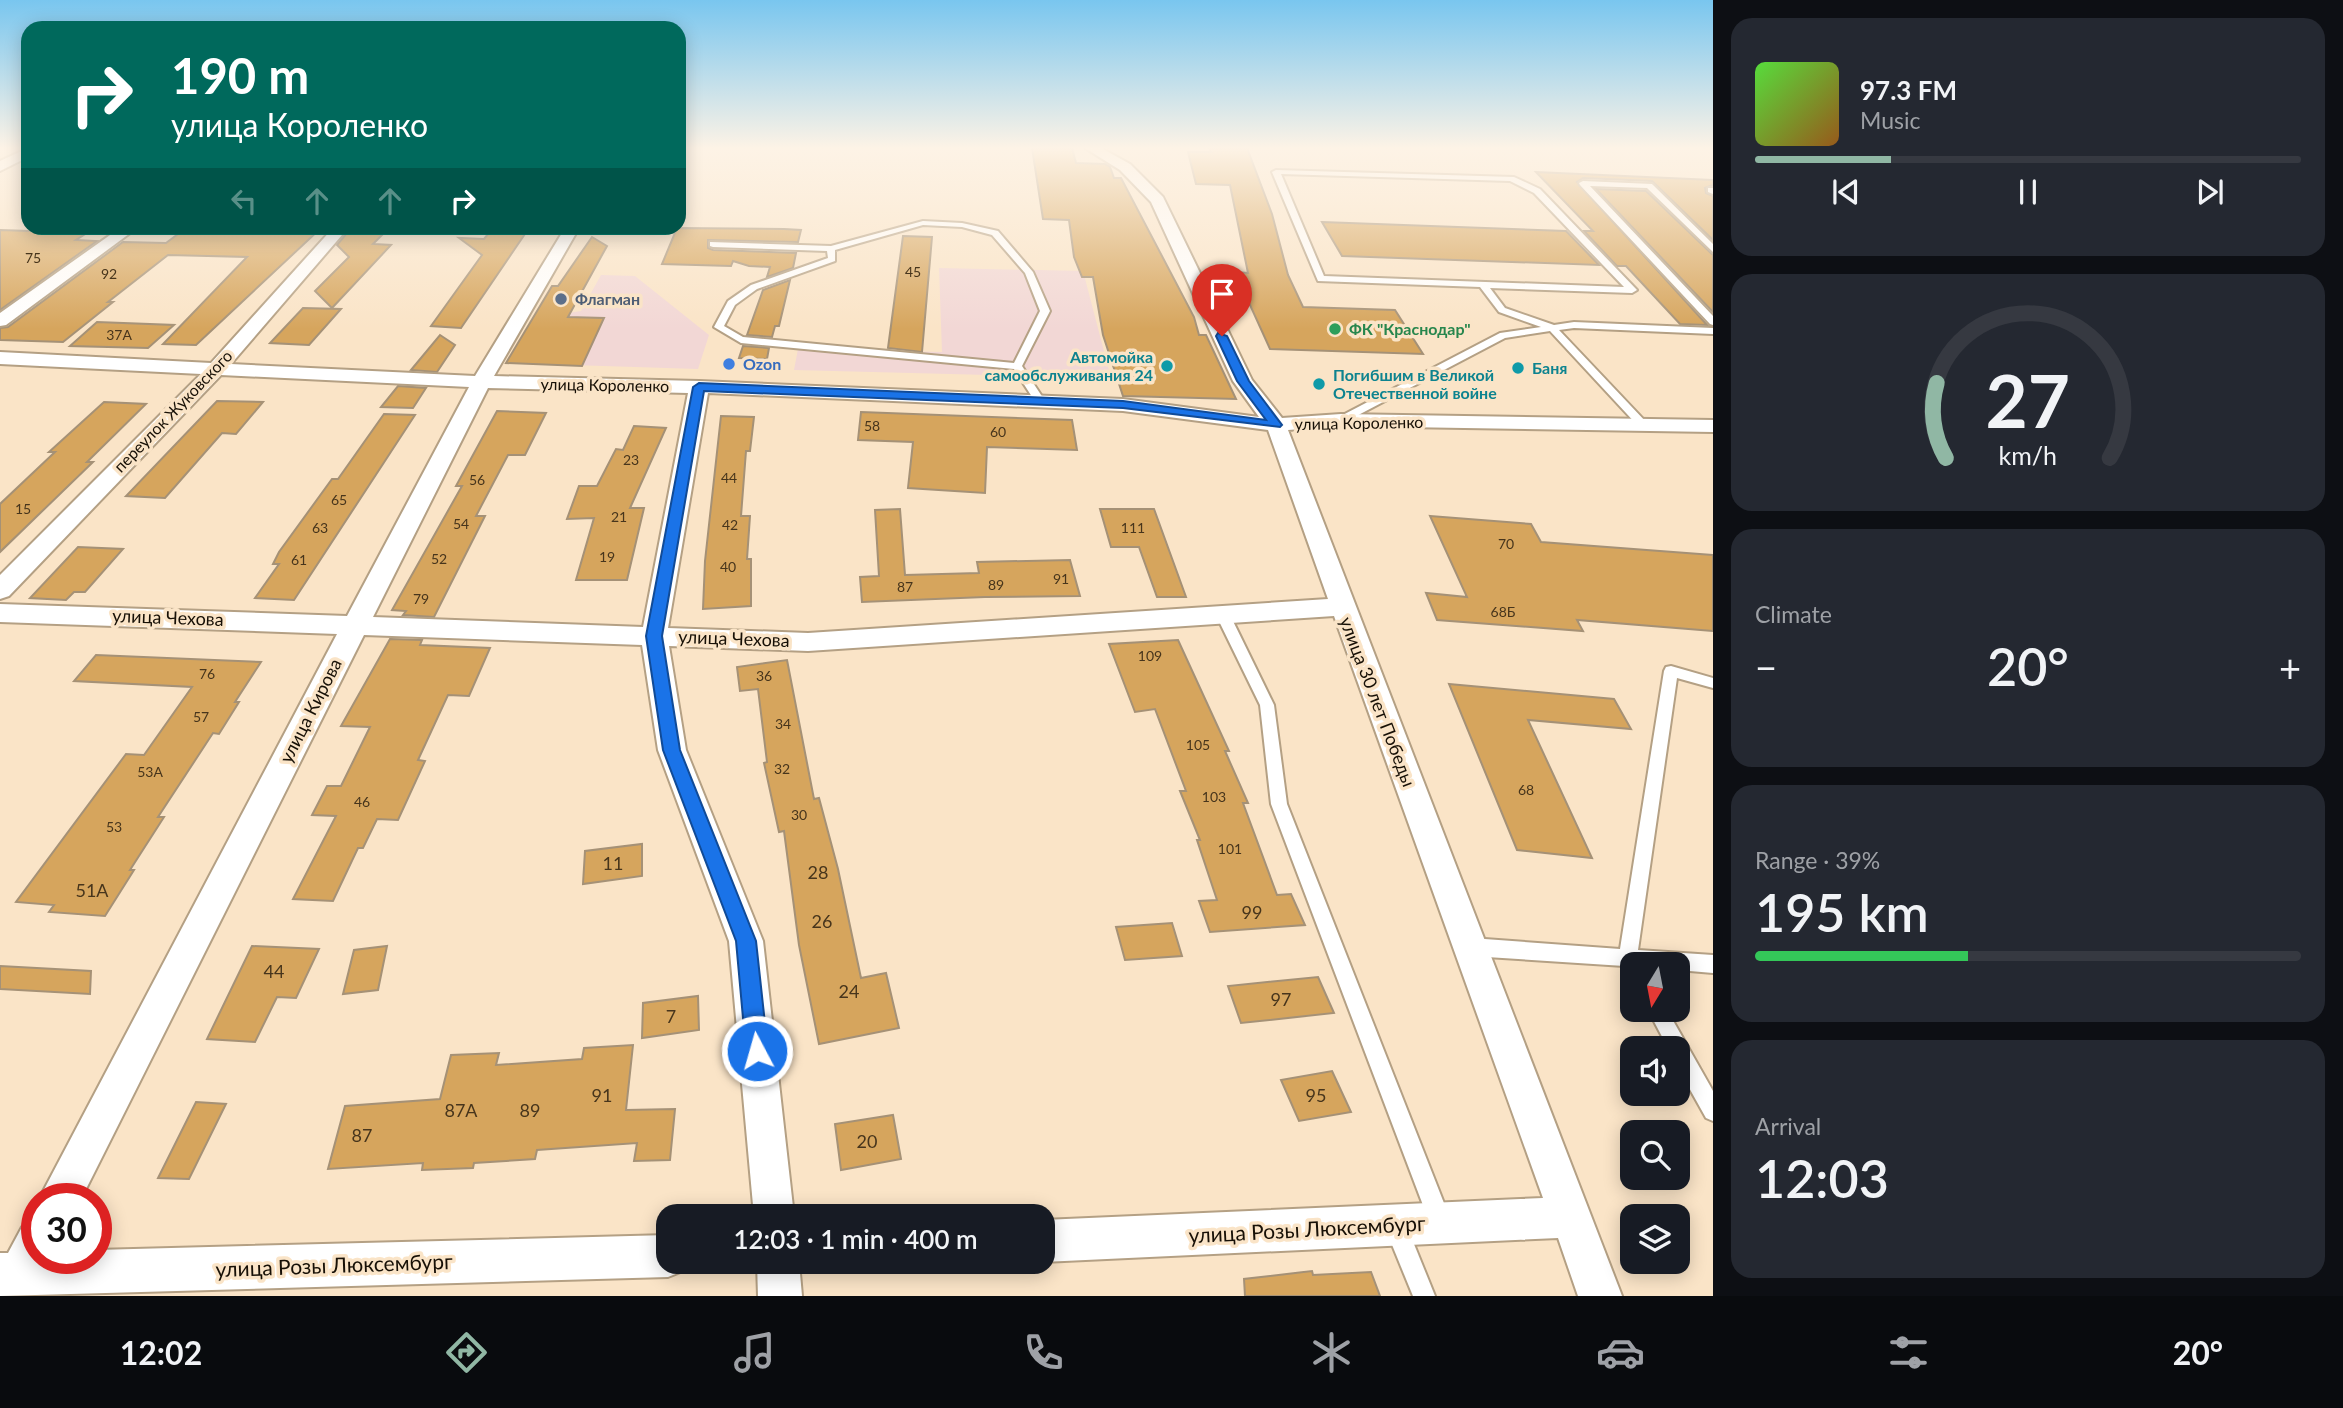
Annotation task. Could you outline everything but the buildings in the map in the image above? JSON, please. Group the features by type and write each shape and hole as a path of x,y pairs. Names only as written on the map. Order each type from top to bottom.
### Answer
{"street":[{"name":"улица 30 лет Победы","path":"1162,208 1243,381 1276,425 1600,1296"},
{"path":"0,321 119,235"},
{"name":"переулок Жуковского","path":"0,590 215,370 335,235"},
{"name":"улица Кирова","path":"67,1183 481,382 568,235"},
{"name":"улица Короленко","path":"0,358 481,382 699,387 1123,405 1276,425 1341,420 1713,426"},
{"path":"699,387 654,636 672,750 746,941 773,1204"},
{"name":"улица Чехова","path":"0,613 808,642 1342,607"},
{"name":"улица Розы Люксембург","path":"1055,1240 1571,1217"},
{"name":"улица Розы Люксембург","path":"16,1272 656,1256"},
{"path":"779,1274 780,1296"}],"lane":[{"path":"1291,208 1321,279 1632,290 1554,208"},
{"path":"1607,208 1713,322"},
{"path":"1672,208 1713,248"},
{"path":"713,244 831,250 923,223 962,225 995,233 1030,272 1045,312 1017,366"},
{"path":"831,250 832,259 754,287 731,303 719,327 741,340 1017,366"},
{"path":"1483,285 1502,310 1551,327 1643,425"},
{"path":"1341,420 1503,335 1574,324 1713,331"},
{"path":"1017,366 1040,401"},
{"path":"1223,615 1267,705 1279,804 1441,1224"},
{"path":"1631,952 1671,671 1713,683"},
{"path":"1469,947 1620,960"},
{"path":"1690,963 1713,964"},
{"path":"1664,1022 1713,1111"},
{"path":"1395,1226 1424,1296"}],"shaded area":[{"path":"939,268 1083,271 1111,378 794,370 798,349 942,352"},
{"path":"601,275 635,276 709,335 698,369 506,363 514,349 542,350 562,314 581,311"}],"place":[{"name":"Флагман","path":"561,299"},
{"name":"ФК \"Краснодар\"","path":"1335,329"},
{"name":"Ozon","path":"729,364"},
{"name":"Автомойка самообслуживания 24","path":"1167,366"},
{"name":"Баня","path":"1518,368"},
{"name":"Погибшим в Великой Отечественной войне","path":"1319,384"}],"route":[{"path":"757,1051 746,941 672,750 654,636 699,387 1123,405 1276,425 1256,402 1243,381 1222,336"}]}
